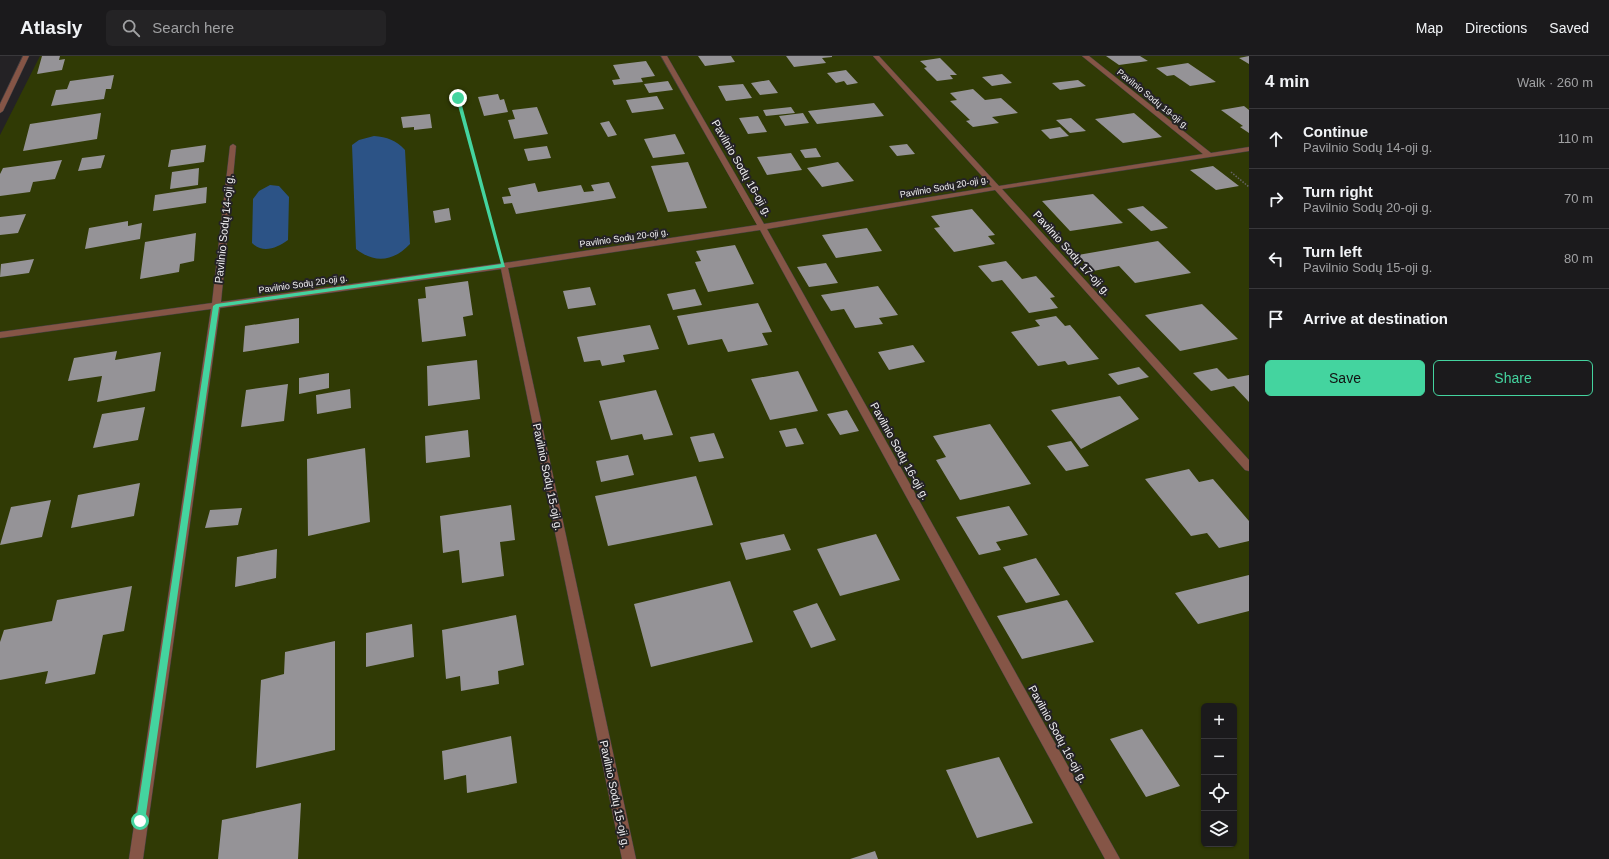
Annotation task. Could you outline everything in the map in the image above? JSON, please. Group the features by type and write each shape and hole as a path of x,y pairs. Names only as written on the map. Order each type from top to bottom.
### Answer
{"street":[{"path":"0,111 26,56"},
{"name":"Pavilnio Sodų 16-oji g.","path":"664,56 762,227 1113,859"},
{"name":"Pavilnio Sodų 17-oji g.","path":"876,56 1249,467"},
{"name":"Pavilnio Sodų 19-oji g.","path":"1085,56 1209,155"},
{"name":"Pavilnio Sodų 14-oji g.","path":"136,859 216,306 234,146"},
{"name":"Pavilnio Sodų 20-oji g.","path":"0,335 504,266 762,227 997,188 1249,149"},
{"name":"Pavilnio Sodų 15-oji g.","path":"504,266 629,859"}],"path":[{"path":"458,98 504,266"}],"green space":[{"path":"40,56 1249,56 1249,859 0,859 0,135"}],"water":[{"path":"374,136 391,140 405,150 410,244 397,254 384,258 370,257 356,249 352,145 359,140"},
{"path":"270,185 279,186 289,197 288,240 270,249 265,249 252,243 253,199 259,191"}],"building":[{"path":"42,56 60,56 59,60 65,59 62,70 37,74"},
{"path":"698,56 731,56 735,62 705,66"},
{"path":"786,56 832,57 822,58 826,63 794,67"},
{"path":"1106,56 1140,56 1148,61 1119,65"},
{"path":"1249,56 1249,64 1239,58"},
{"path":"940,58 957,75 950,75 953,79 937,81 924,68 927,67 920,61"},
{"path":"646,61 655,76 641,78 643,82 614,85 612,80 620,79 613,65"},
{"path":"1188,63 1216,82 1190,86 1174,75 1167,76 1156,68"},
{"path":"846,70 858,83 847,85 844,81 836,83 827,73"},
{"path":"1002,74 1012,83 992,86 982,77"},
{"path":"114,75 111,89 106,89 104,99 51,106 56,90 67,89 70,81"},
{"path":"769,80 778,93 760,95 751,83"},
{"path":"1078,80 1086,86 1060,90 1052,83"},
{"path":"668,81 673,90 649,93 644,84"},
{"path":"743,84 752,98 726,101 718,86"},
{"path":"973,89 985,100 1001,98 1018,113 992,117 999,123 973,127 966,121 970,120 950,101 957,100 950,93"},
{"path":"498,94 500,100 504,99 508,112 484,116 478,97"},
{"path":"657,96 664,109 632,113 626,100"},
{"path":"874,103 884,116 817,124 808,111"},
{"path":"1244,106 1249,110 1249,133 1240,127 1243,126 1221,110"},
{"path":"537,107 548,134 514,139 508,120 515,119 512,110"},
{"path":"791,107 795,113 766,116 763,110"},
{"path":"101,113 97,139 23,151 30,124"},
{"path":"803,113 809,123 785,126 779,116"},
{"path":"1134,113 1162,137 1123,143 1095,119"},
{"path":"430,114 432,128 414,130 414,127 403,128 401,117"},
{"path":"758,116 767,132 748,134 739,118"},
{"path":"1071,118 1086,131 1070,133 1056,120"},
{"path":"609,121 617,135 608,137 600,123"},
{"path":"1060,127 1069,136 1050,139 1041,130"},
{"path":"675,134 685,154 653,158 644,139"},
{"path":"907,144 915,154 897,156 889,146"},
{"path":"206,145 204,162 168,167 171,150"},
{"path":"547,146 551,158 528,161 524,149"},
{"path":"816,148 821,157 805,158 800,150"},
{"path":"791,153 802,170 767,175 757,157"},
{"path":"105,155 101,168 78,171 82,158"},
{"path":"62,160 55,179 33,182 30,192 0,196 0,174 3,168"},
{"path":"688,162 707,208 668,212 651,166"},
{"path":"838,162 854,181 822,187 807,168"},
{"path":"1213,166 1239,186 1216,190 1190,170"},
{"path":"199,168 198,185 170,189 172,172"},
{"path":"609,182 616,198 516,214 512,203 504,204 502,197 511,196 508,188 535,183 538,192 581,185 584,192 594,191 591,185"},
{"path":"207,187 206,203 153,211 155,195"},
{"path":"1093,194 1123,223 1070,231 1042,201"},
{"path":"1143,206 1168,228 1151,231 1127,209"},
{"path":"449,208 451,220 435,223 433,211"},
{"path":"972,209 995,235 988,236 995,244 954,252 934,228 940,227 931,216"},
{"path":"26,214 18,233 0,235 0,217"},
{"path":"128,221 128,226 142,223 140,239 85,249 89,228"},
{"path":"867,228 882,251 836,258 822,235"},
{"path":"196,233 194,261 180,264 179,272 140,279 145,242"},
{"path":"1158,241 1191,273 1135,283 1119,266 1093,271 1078,255"},
{"path":"735,245 754,284 708,292 695,262 701,261 696,251"},
{"path":"34,259 29,273 0,277 1,264"},
{"path":"1006,261 1022,279 1036,276 1055,297 1050,298 1058,308 1029,313 1002,280 992,282 978,266"},
{"path":"826,263 838,283 809,287 797,267"},
{"path":"468,281 473,315 463,317 466,336 422,342 418,299 426,298 425,287"},
{"path":"878,286 898,315 879,318 883,324 855,328 844,309 831,311 821,295"},
{"path":"590,287 596,305 568,309 563,291"},
{"path":"695,289 702,305 673,310 667,294"},
{"path":"758,303 772,332 762,333 768,345 728,352 722,339 688,345 677,316"},
{"path":"1202,304 1238,339 1180,351 1145,315"},
{"path":"1056,316 1065,326 1070,325 1099,359 1068,365 1065,361 1038,366 1011,332 1040,326 1035,320"},
{"path":"299,318 299,343 243,352 245,326"},
{"path":"650,325 659,349 623,355 625,362 602,366 600,360 584,362 577,337"},
{"path":"913,345 925,362 889,370 878,352"},
{"path":"117,351 115,360 161,352 155,391 97,402 102,376 68,381 74,358"},
{"path":"477,360 480,399 428,406 427,366"},
{"path":"1139,367 1149,377 1118,385 1108,374"},
{"path":"1217,368 1228,379 1249,375 1249,402 1234,386 1211,391 1193,373"},
{"path":"798,371 818,411 770,420 751,379"},
{"path":"329,373 329,388 299,394 299,378"},
{"path":"288,384 284,421 241,427 246,390"},
{"path":"350,389 351,408 317,414 316,395"},
{"path":"656,390 673,435 644,440 642,434 611,440 599,401"},
{"path":"1120,396 1139,419 1081,449 1051,410"},
{"path":"145,407 138,440 93,448 102,414"},
{"path":"847,410 859,431 840,435 827,414"},
{"path":"990,424 1031,484 960,500 936,460 946,457 933,436"},
{"path":"796,428 804,444 786,447 779,431"},
{"path":"468,430 470,457 426,463 425,436"},
{"path":"714,433 724,458 699,462 690,437"},
{"path":"1071,441 1089,466 1066,471 1047,446"},
{"path":"365,448 370,522 308,536 307,459"},
{"path":"628,455 634,475 601,482 596,461"},
{"path":"1189,469 1199,482 1213,479 1249,521 1249,541 1219,548 1207,533 1191,536 1145,479"},
{"path":"696,476 713,525 608,546 595,496"},
{"path":"140,483 134,516 71,528 78,495"},
{"path":"51,500 42,537 0,545 11,507"},
{"path":"511,505 515,540 500,542 504,576 462,583 459,550 443,553 440,516"},
{"path":"1009,506 1028,535 996,542 1001,550 979,555 956,517"},
{"path":"242,508 238,525 205,528 210,510"},
{"path":"784,534 791,550 746,560 740,543"},
{"path":"876,534 900,580 840,596 817,549"},
{"path":"277,549 276,578 235,587 237,557"},
{"path":"1036,558 1060,595 1026,603 1003,567"},
{"path":"1249,575 1249,611 1198,624 1175,593"},
{"path":"730,581 753,642 651,667 634,604"},
{"path":"132,586 124,631 103,635 95,674 45,684 48,671 0,680 0,642 4,630 52,621 57,600"},
{"path":"1067,600 1094,642 1022,659 997,616"},
{"path":"817,603 836,640 811,648 793,611"},
{"path":"516,615 524,665 498,671 499,684 461,691 460,676 446,679 442,630"},
{"path":"412,624 414,657 366,667 366,633"},
{"path":"335,641 335,750 256,768 261,680 284,674 285,652"},
{"path":"1142,729 1180,786 1146,797 1110,739"},
{"path":"511,736 517,783 467,793 466,775 444,780 442,751"},
{"path":"999,757 1033,823 977,838 946,770"},
{"path":"301,803 298,859 218,859 222,820"},
{"path":"875,851 878,859 850,859"}],"route":[{"path":"140,821 216,306 504,266 458,98"}]}
